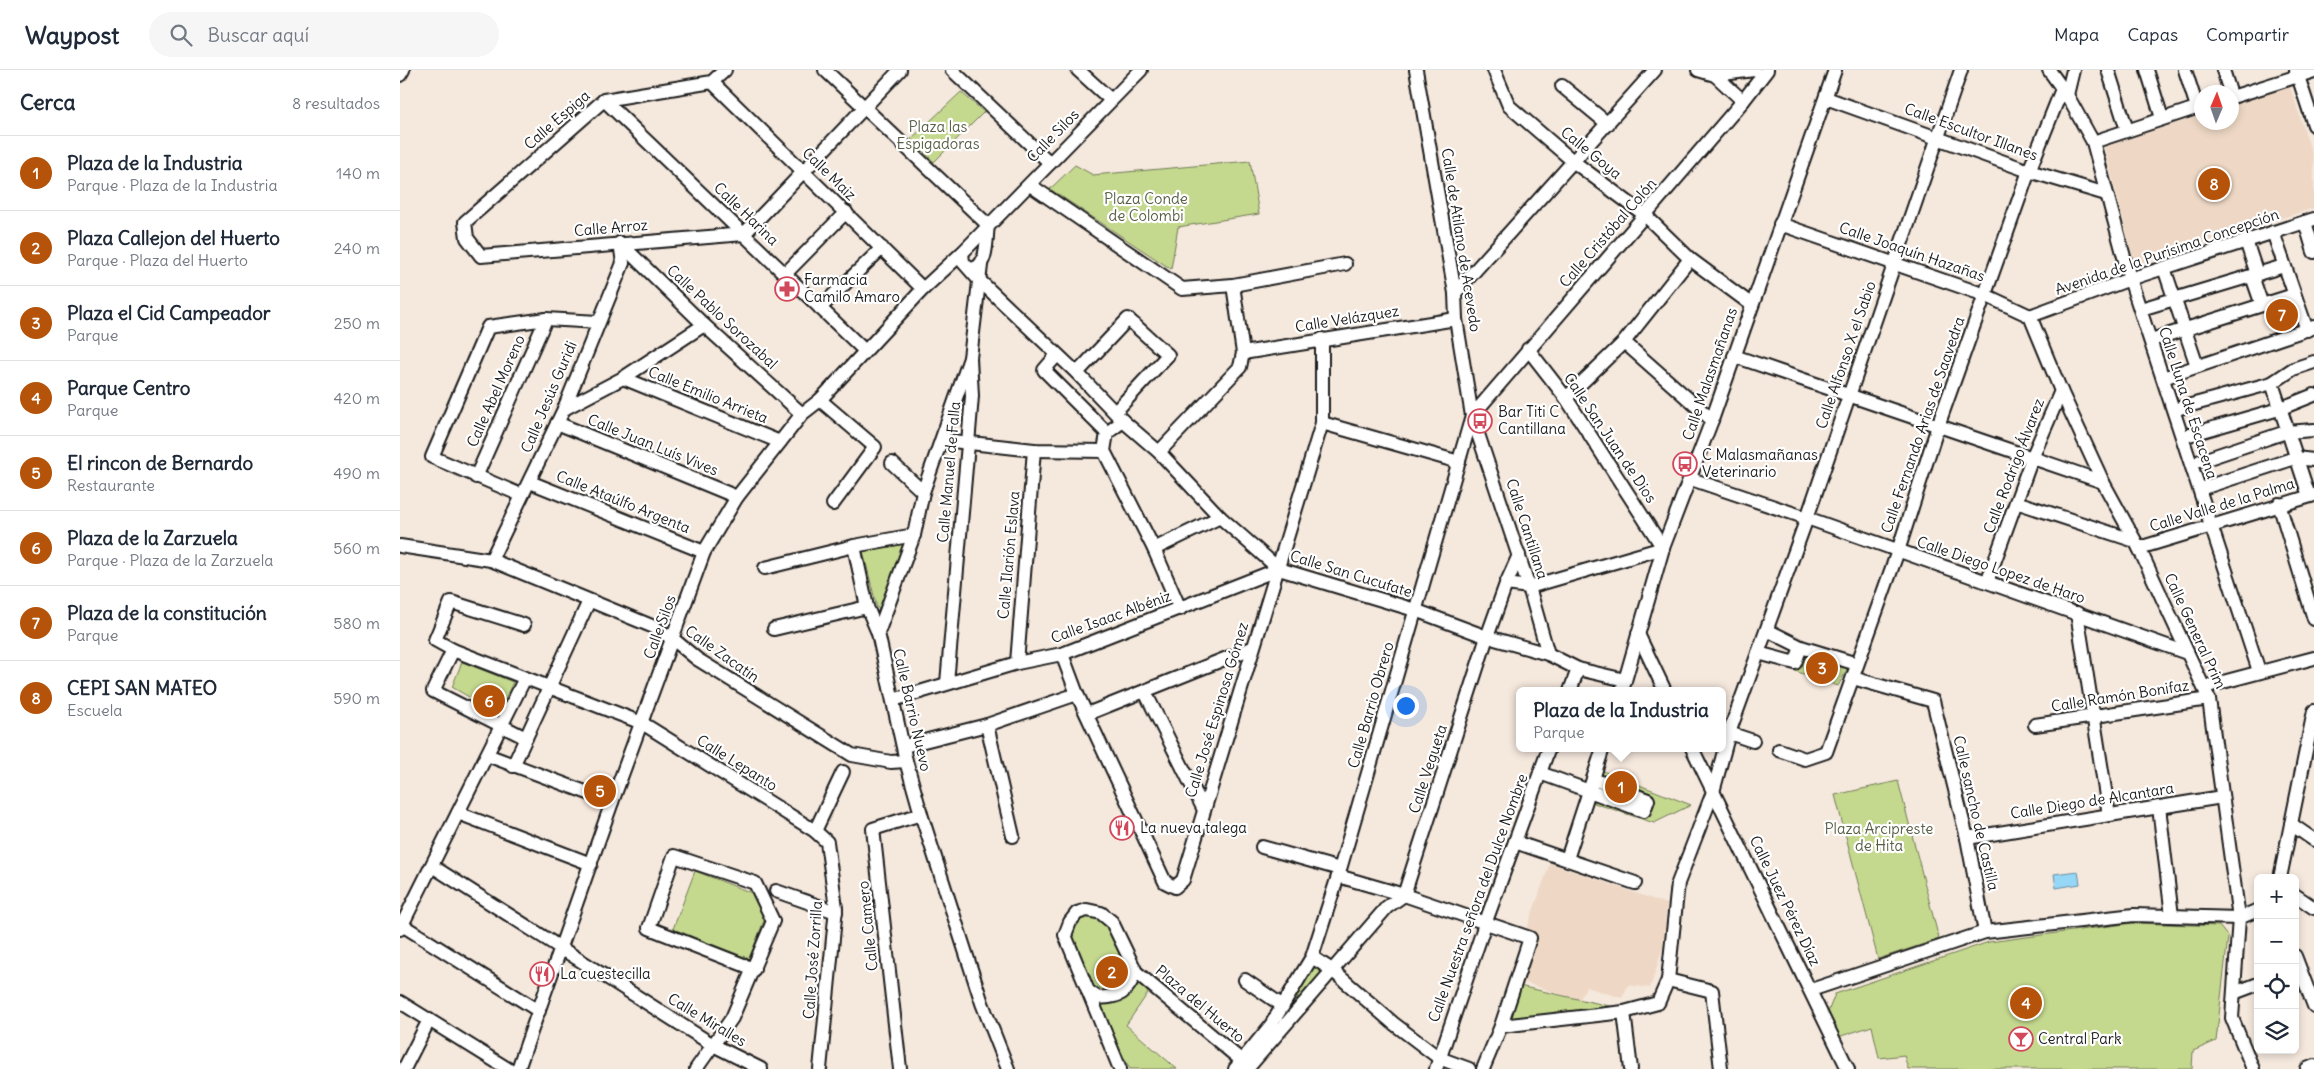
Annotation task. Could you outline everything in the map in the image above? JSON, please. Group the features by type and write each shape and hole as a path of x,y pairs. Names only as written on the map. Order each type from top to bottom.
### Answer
{"street":[{"path":"400,75 403,70"},
{"path":"712,82 725,70"},
{"path":"825,70 988,225 972,257 979,280 1077,373 1119,416 1160,452 1220,517 1278,569"},
{"path":"744,234 900,70"},
{"path":"952,70 1050,163"},
{"path":"1078,70 1110,100"},
{"name":"Calle Silos","path":"988,225 1030,185 1141,70"},
{"name":"Calle de Atilano de Acevedo","path":"1416,70 1455,293 1456,318 1472,416"},
{"name":"Calle Goya","path":"1494,70 1509,106 1574,162 1645,215 1690,259 1752,305"},
{"path":"1455,293 1655,70"},
{"path":"1698,70 1715,75 1754,70"},
{"name":"Calle Cristóbal Colón","path":"1472,416 1743,101 1767,70"},
{"name":"Calle Malasmañanas","path":"1623,686 1663,548 1691,479 1835,70"},
{"name":"Calle Alfonso X el Sabio","path":"1726,744 1807,518 1961,70"},
{"name":"Calle Luna de Escacena","path":"2050,70 2093,142 2130,279 2259,671"},
{"name":"Calle Fernando Arias de Saavedra","path":"1779,750 1804,759 1826,752 1898,551 1938,426 2029,171 2072,70"},
{"path":"2108,70 2127,130"},
{"path":"2147,70 2162,118"},
{"path":"2185,70 2194,94"},
{"path":"2223,70 2228,85"},
{"path":"2239,94 2297,73 2314,71"},
{"path":"2297,73 2314,125"},
{"path":"1715,75 1743,101"},
{"name":"Calle Espiga","path":"481,256 467,238 465,222 604,100 712,82"},
{"name":"Calle Maiz","path":"712,82 924,289"},
{"path":"1562,86 1608,124"},
{"name":"Calle Escultor Illanes","path":"1826,98 2029,171 2106,194"},
{"name":"Calle Harina","path":"604,100 865,351"},
{"path":"2093,142 2194,108"},
{"path":"1030,185 1182,289 1233,285 1345,264"},
{"path":"785,274 846,212"},
{"path":"2309,221 2314,252"},
{"name":"Avenida de la Purísima Concepción","path":"2030,316 2130,279 2309,221"},
{"name":"Calle Joaquín Hazañas","path":"1780,224 1985,295 2030,316"},
{"path":"2163,378 2310,329 2294,295 2273,232"},
{"name":"Calle Arroz","path":"481,256 744,234"},
{"path":"2246,241 2257,274 2254,282 2262,305"},
{"name":"Calle Jesús Guridi","path":"491,560 521,494 530,482 564,409 622,263 620,243"},
{"name":"Calle Pablo Sorozabal","path":"620,243 704,324 802,414"},
{"path":"820,308 882,248"},
{"name":"Calle Silos","path":"518,1069 612,802 704,552 737,497 802,414 820,400 948,265 972,257"},
{"path":"1566,398 1624,342 1690,259"},
{"path":"2141,309 2284,266"},
{"path":"2164,268 2197,366"},
{"name":"Calle Manuel de Falla","path":"947,683 972,396 970,358 979,280"},
{"path":"1160,452 1240,367 1243,353 1233,285"},
{"path":"2151,340 2185,331 2294,295"},
{"name":"Calle General Prim","path":"2030,316 2061,392 2103,482 2137,544 2207,693 2239,918 2232,1018 2253,1069"},
{"path":"1077,373 1128,318 1168,355 1119,416 1108,433 1104,451 1154,549 1180,609"},
{"name":"Calle Velázquez","path":"1243,353 1456,318"},
{"path":"521,494 476,477 432,457 488,327 546,319 598,322"},
{"name":"Calle Abel Moreno","path":"476,477 546,319"},
{"path":"564,409 624,378 704,324"},
{"name":"Calle José Espinosa Gómez","path":"1087,714 1165,882 1175,887 1183,880 1322,423 1322,339"},
{"path":"1624,342 1712,420"},
{"name":"Calle San Juan de Dios","path":"1528,349 1566,398 1663,548"},
{"path":"1057,355 1044,370 1108,433"},
{"path":"1734,356 2103,482"},
{"name":"Calle Barrio Nuevo","path":"970,358 923,492 914,535 878,633 906,761 921,814 982,1003 1008,1069"},
{"path":"2180,408 2272,383 2293,369 2314,362"},
{"name":"Calle Emilio Arrieta","path":"624,378 780,442"},
{"path":"2272,383 2279,409 2289,432 2295,458 2311,495"},
{"name":"Calle Rodrigo Álvarez","path":"1987,582 2032,458 2061,392"},
{"path":"2189,435 2279,409 2314,396"},
{"path":"820,400 875,447 833,504"},
{"name":"Calle Barrio Obrero","path":"1242,1066 1271,1025 1312,957 1339,873 1472,416"},
{"name":"Calle Cantillana","path":"1472,416 1529,587 1548,654"},
{"name":"Calle Juan Luís Vives","path":"557,423 737,497"},
{"path":"1322,423 1459,462"},
{"path":"2200,461 2289,432 2314,430"},
{"path":"942,440 1034,450 1104,451"},
{"name":"Calle Ilarión Eslava","path":"1017,663 1034,450"},
{"path":"2206,488 2295,458 2314,460"},
{"path":"892,463 923,492"},
{"name":"Calle Diego Lopez de Haro","path":"1691,479 1807,518 2187,653"},
{"name":"Calle Ataúlfo Argenta","path":"530,482 704,552"},
{"name":"Calle Valle de la Palma","path":"2137,544 2211,525 2311,495"},
{"path":"2016,502 2137,544"},
{"path":"2279,504 2314,618"},
{"path":"1154,549 1220,517"},
{"path":"765,568 854,546 914,535"},
{"name":"Calle Zacatín","path":"400,546 491,560 654,627 673,639 697,660 852,754 891,762 906,761"},
{"path":"854,546 868,607 878,633"},
{"path":"1506,584 1529,587 1663,548"},
{"name":"Calle Vegueta","path":"1404,895 1491,638 1506,584 1518,555"},
{"name":"Calle Isaac Albéniz","path":"893,700 1017,663 1062,654 1278,569"},
{"name":"Calle San Cucufate","path":"1278,569 1415,610 1491,638 1548,654 1578,669 1623,686"},
{"path":"513,766 589,601"},
{"name":"Calle Lepanto","path":"524,625 451,602 435,640 453,650 642,724 815,831"},
{"path":"774,629 868,607"},
{"path":"2077,613 2109,815"},
{"path":"1767,630 1801,647 1857,664"},
{"path":"1638,634 1663,687"},
{"path":"1758,652 1796,663 1801,647"},
{"path":"1062,654 1077,694 1087,714 1252,648"},
{"path":"453,650 433,691 526,738"},
{"name":"Calle Ramón Bonifaz","path":"2035,725 2095,718 2207,693 2259,671 2314,658"},
{"path":"1571,687 1578,669"},
{"path":"525,678 401,927 539,1011"},
{"name":"Calle sancho de Castilla","path":"1853,678 1933,701 1967,838 1985,932"},
{"path":"1145,692 1204,810"},
{"path":"904,746 987,725 1077,694"},
{"path":"2281,874 2291,824 2308,766 2314,712"},
{"path":"987,725 1013,836"},
{"path":"1729,733 1753,741"},
{"name":"Calle Nuestra señora del Dulce Nombre","path":"1437,1063 1548,752"},
{"path":"1567,859 1602,752"},
{"name":"Calle Juez Pérez Díaz","path":"1694,752 1848,1069"},
{"name":"Calle Alfonso X el Sabio","path":"1501,1026 1624,1012 1658,1002 1668,980 1678,884 1713,792 1724,752"},
{"path":"487,755 612,802"},
{"path":"815,831 843,772"},
{"path":"1540,772 1591,785"},
{"name":"Calle Diego de Alcantara","path":"1967,838 2222,796"},
{"path":"2159,807 2172,916"},
{"path":"458,812 591,864"},
{"name":"Calle Camero","path":"900,1069 874,828 921,814"},
{"path":"2291,824 2314,840"},
{"name":"Calle José Zorrilla","path":"815,831 827,842 836,912 819,1068"},
{"path":"1515,842 1635,883"},
{"path":"1262,847 1530,938 1501,1026 1483,1069"},
{"path":"696,1069 732,1018 754,969 773,921 755,883 674,856 649,928 754,969"},
{"name":"Calle Miralles","path":"432,866 562,947 713,1045 761,1069"},
{"path":"776,891 836,912"},
{"path":"1242,1066 1332,970 1387,907 1404,895"},
{"path":"2299,897 2314,908"},
{"name":"Plaza del Huerto","path":"1120,1069 1065,935 1070,922 1078,913 1087,910 1101,913 1112,922 1136,972 1242,1066"},
{"path":"1811,990 1985,932 2134,914 2239,918 2254,912"},
{"path":"1312,957 1332,970 1437,1063 1470,1069"},
{"path":"2299,969 2314,1006"},
{"name":"Plaza del Huerto","path":"1088,991 1098,998 1120,996 1128,988 1136,972"},
{"path":"1245,980 1283,1006"},
{"path":"1668,980 1712,991 1721,1069"},
{"path":"2234,993 2254,986"},
{"path":"400,1002 508,1069"},
{"path":"1624,1012 1630,1064"},
{"path":"404,1069 429,1020"},
{"path":"2307,1069 2314,1066"}],"shaded area":[{"path":"2290,86 2314,160 2314,208 2135,265 2104,147 2194,117 2194,130 2239,130 2239,103"},
{"path":"1550,863 1667,904 1663,947 1650,988 1628,985 1622,998 1586,987 1579,1001 1524,982 1537,936 1526,931"}],"green space":[{"name":"Plaza las Espigadoras","path":"961,92 984,112 934,162 911,139"},
{"name":"Plaza Conde de Colombi","path":"1250,161 1259,214 1178,227 1171,269 1050,189 1075,165 1093,175"},
{"path":"2292,298 2299,321 2272,331 2264,308"},
{"path":"905,543 885,606 877,608 863,551"},
{"path":"1803,652 1849,666 1838,686 1795,671"},
{"path":"462,662 513,682 498,714 452,687"},
{"path":"1603,771 1691,805 1654,823 1594,803"},
{"name":"Plaza Arcipreste de Hita","path":"1898,781 1939,939 1878,959 1835,795"},
{"path":"695,871 752,893 765,918 749,959 673,929"},
{"path":"1084,915 1105,916 1148,993 1126,1025 1177,1069 1130,1069 1115,1040 1071,931"},
{"path":"2133,923 2219,926 2228,937 2216,1041 2193,1051 2192,1069 1908,1069 1904,1055 1879,1058 1872,1026 1838,1037 1828,1012 1835,994 1989,942"},
{"path":"1312,963 1327,972 1282,1025 1274,1023"},
{"path":"1519,986 1614,1007 1508,1019"}],"water":[{"path":"2078,871 2080,884 2056,888 2054,874"}],"place":[{"name":"CEPI SAN MATEO","path":"2214,184"},
{"name":"Farmacia Camilo Amaro","path":"787,289"},
{"name":"Plaza de la constitución","path":"2282,315"},
{"name":"Bar Titi C Cantillana","path":"1480,421"},
{"name":"C Malasmañanas Veterinario","path":"1685,464"},
{"name":"Plaza el Cid Campeador","path":"1822,668"},
{"name":"Plaza de la Zarzuela","path":"489,701"},
{"name":"Plaza de la Industria","path":"1621,787"},
{"name":"El rincon de Bernardo","path":"600,791"},
{"name":"La nueva talega","path":"1122,828"},
{"name":"Plaza Callejon del Huerto","path":"1112,972"},
{"name":"La cuestecilla","path":"542,974"},
{"name":"Parque Centro","path":"2026,1003"},
{"name":"Central Park","path":"2021,1039"}]}
